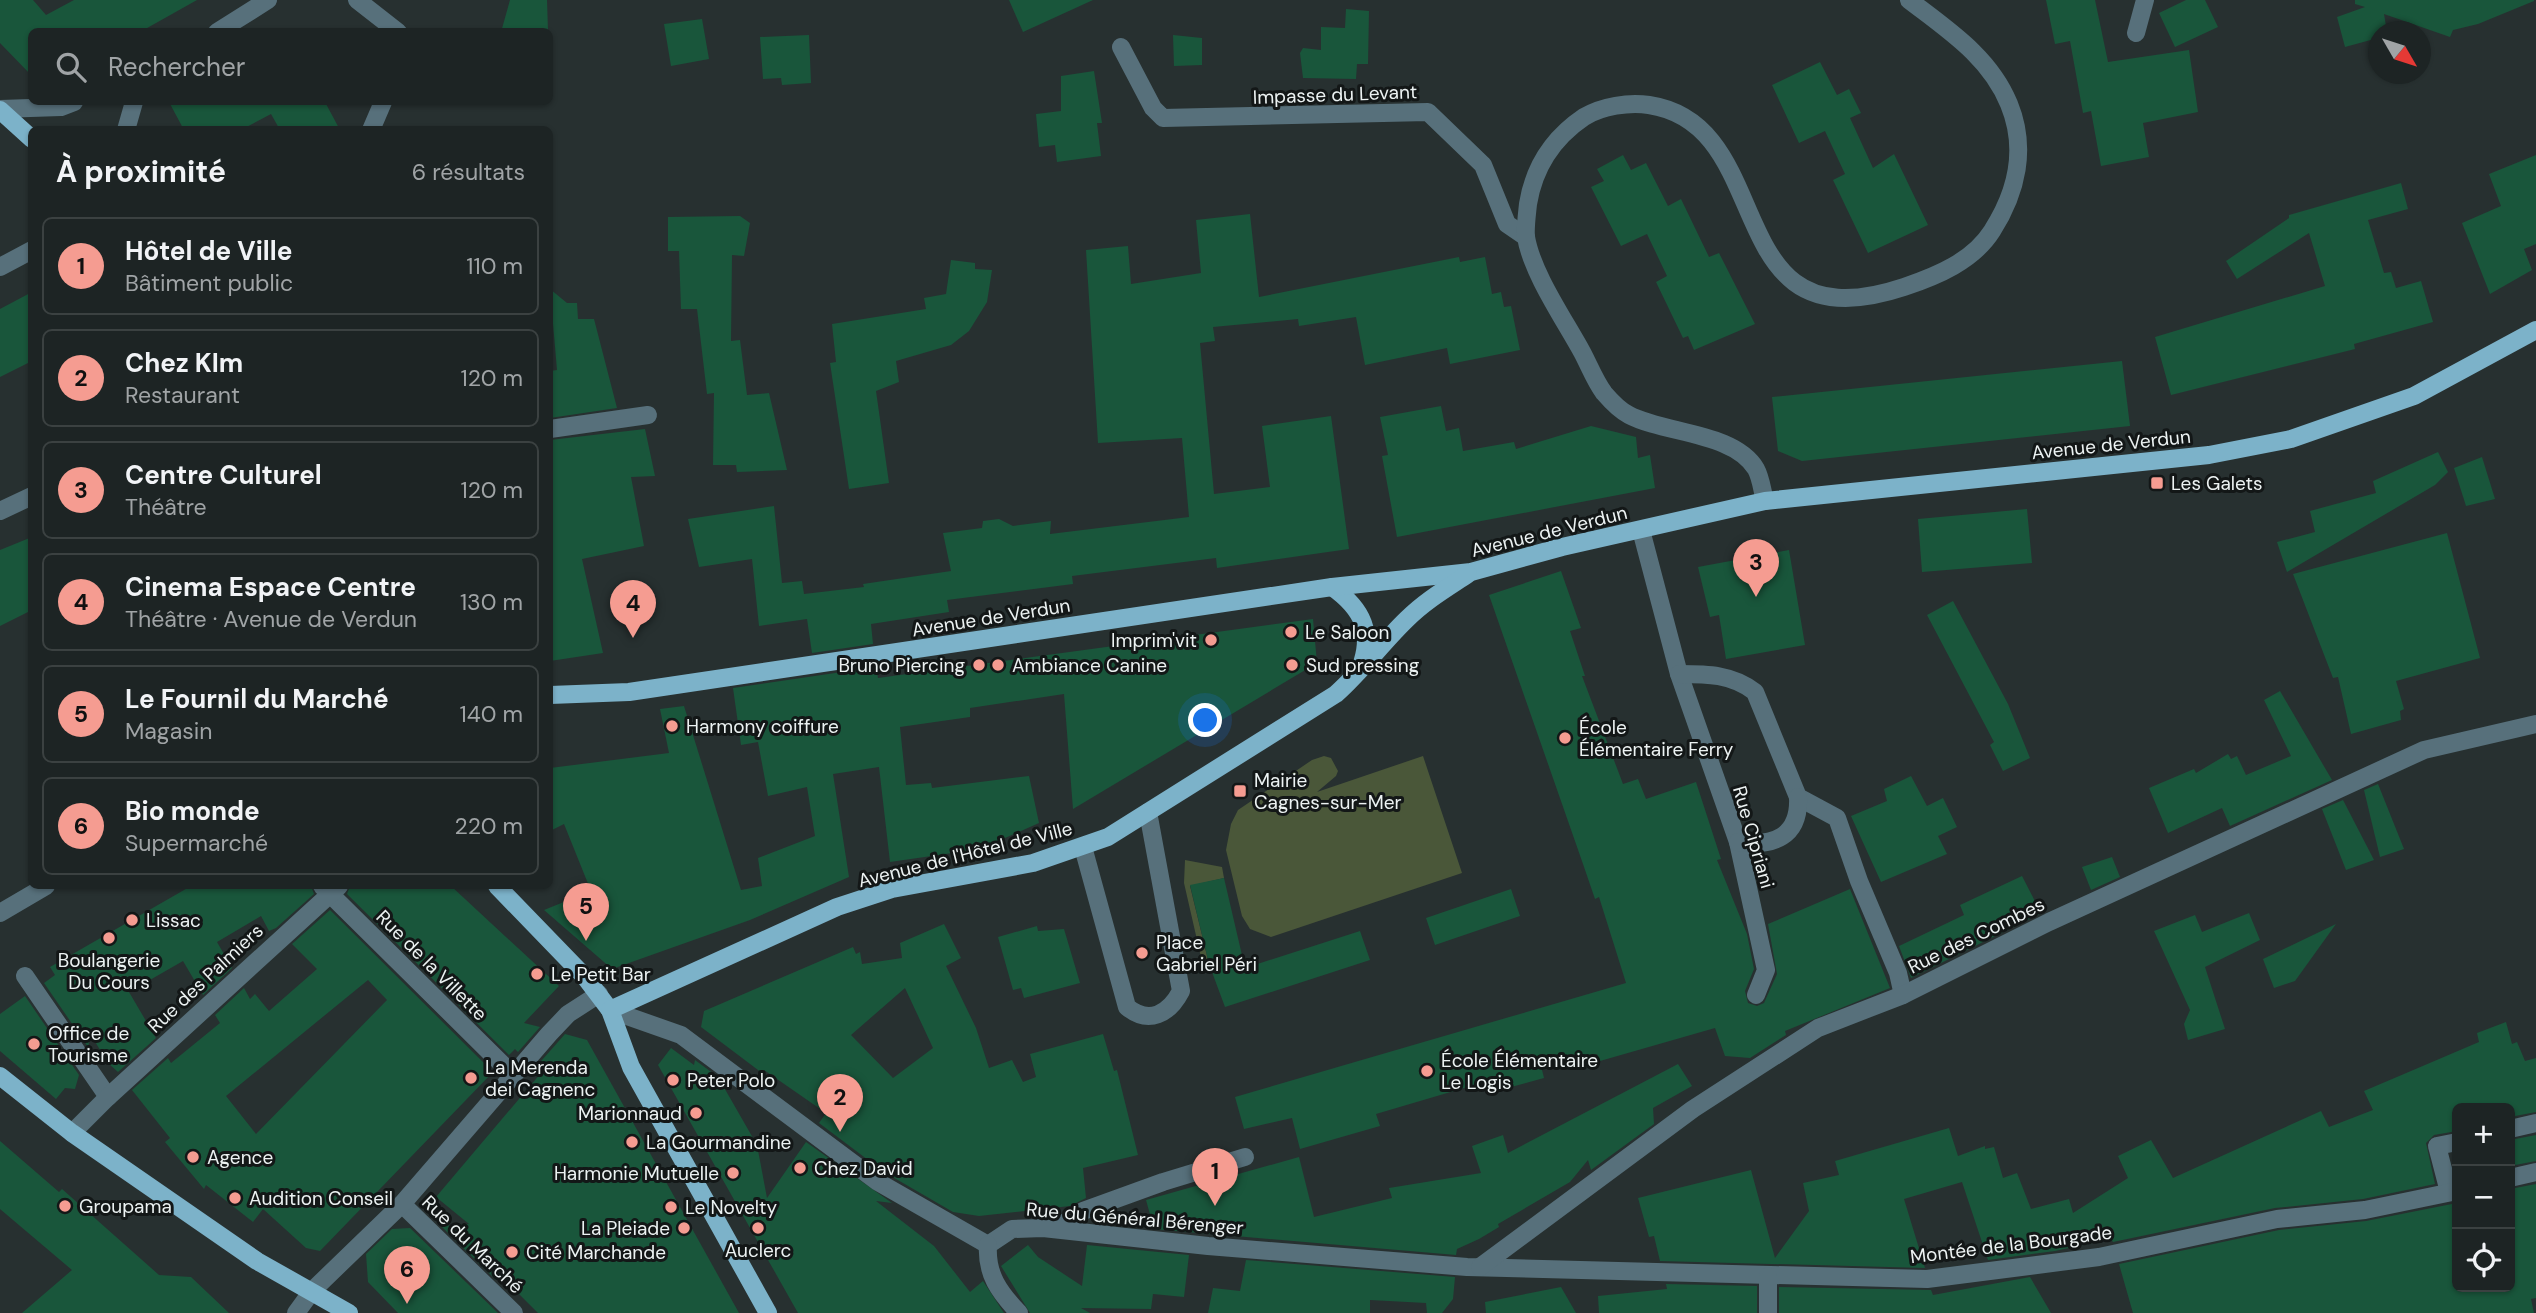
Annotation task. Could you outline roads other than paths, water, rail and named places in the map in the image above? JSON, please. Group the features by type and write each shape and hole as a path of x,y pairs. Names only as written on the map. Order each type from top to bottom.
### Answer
{"main road":[{"path":"0,109 28,135"},
{"name":"Avenue de Verdun","path":"553,695 629,692 1332,587 1471,572 1562,547 1765,501 2196,456 2291,439 2414,396 2536,330"},
{"name":"Avenue de l'Hôtel de Ville","path":"610,1010 837,908 892,889 1033,863 1108,836 1336,694 1357,676 1407,619 1436,594 1471,572"},
{"path":"1332,587 1350,599 1362,615 1368,637 1357,676"},
{"path":"500,889 600,994 610,1010 632,1067 768,1313"},
{"path":"0,1076 72,1133 257,1261 349,1313"}],"street":[{"path":"223,28 268,0"},
{"path":"357,0 393,28"},
{"path":"1765,501 1758,471 1748,458 1726,445 1626,414 1604,392 1542,278 1526,237 1528,202 1540,162 1559,136 1587,115 1616,105 1646,105 1678,112 1703,130 1724,160 1768,252 1782,273 1811,294 1843,298 1896,289 1943,274 1986,241 2008,206 2019,163 2016,122 2001,83 1971,48 1909,0"},
{"path":"2136,33 2145,0"},
{"name":"Impasse du Levant","path":"1121,47 1153,108 1163,118 1428,112 1483,165 1507,224 1526,237"},
{"path":"0,109 66,105"},
{"path":"127,126 133,105"},
{"path":"373,126 382,105"},
{"path":"0,267 28,252"},
{"path":"553,429 648,415"},
{"path":"0,511 28,498"},
{"name":"Rue Cipriani","path":"1641,530 1679,674 1738,842 1766,971 1755,995"},
{"path":"1679,674 1713,674 1742,681 1755,692 1798,797 1799,814 1786,835 1760,845 1738,842"},
{"name":"Rue des Combes","path":"1480,1267 1693,1109 1818,1028 1903,995 2049,922 2424,750 2536,724"},
{"path":"1798,797 1837,818 1859,881 1898,973 1903,995"},
{"path":"1083,847 1127,1007 1138,1016 1158,1016 1174,1006 1181,991 1148,813"},
{"path":"0,913 41,889"},
{"name":"Rue des Palmiers","path":"72,1133 329,889"},
{"name":"Rue de la Villette","path":"331,889 512,1074"},
{"path":"25,976 108,1097"},
{"path":"296,1313 312,1291 402,1204 512,1074 568,1014 600,994"},
{"path":"610,1010 681,1035 878,1182 988,1245 986,1258 991,1276 1019,1313"},
{"path":"2515,1128 2536,1123"},
{"path":"2452,1143 2437,1146 2452,1188"},
{"path":"1055,1229 1083,1212 1163,1182 1245,1157"},
{"path":"2515,1177 2536,1172"},
{"name":"Montée de la Bourgade","path":"1480,1267 1927,1279 2099,1257 2277,1219 2365,1210 2452,1191"},
{"name":"Rue du Marché","path":"402,1204 514,1313"},
{"name":"Rue du Général Bérenger","path":"988,1245 1012,1229 1055,1229 1208,1246 1480,1267"},
{"path":"1768,1276 1768,1313"}],"place":[{"name":"Les Galets","path":"2157,483"},
{"name":"Centre Culturel","path":"1756,597"},
{"name":"Le Saloon","path":"1291,632"},
{"name":"Cinema Espace Centre","path":"633,638"},
{"name":"Imprim'vit","path":"1211,640"},
{"name":"Bruno Piercing","path":"979,665"},
{"name":"Ambiance Canine","path":"998,665"},
{"name":"Sud pressing","path":"1292,665"},
{"name":"Harmony coiffure","path":"672,726"},
{"name":"École Élémentaire Ferry","path":"1565,738"},
{"name":"Mairie Cagnes-sur-Mer","path":"1240,791"},
{"name":"Lissac","path":"132,920"},
{"name":"Boulangerie Du Cours","path":"109,938"},
{"name":"Le Fournil du Marché","path":"586,941"},
{"name":"Place Gabriel Péri","path":"1142,953"},
{"name":"Le Petit Bar","path":"537,974"},
{"name":"Office de Tourisme","path":"34,1044"},
{"name":"École Élémentaire Le Logis","path":"1427,1071"},
{"name":"La Merenda dei Cagnenc","path":"471,1078"},
{"name":"Peter Polo","path":"673,1080"},
{"name":"Marionnaud","path":"696,1113"},
{"name":"Chez KIm","path":"840,1132"},
{"name":"La Gourmandine","path":"632,1142"},
{"name":"Agence","path":"193,1157"},
{"name":"Chez David","path":"800,1168"},
{"name":"Harmonie Mutuelle","path":"733,1173"},
{"name":"Audition Conseil","path":"235,1198"},
{"name":"Groupama","path":"65,1206"},
{"name":"Hôtel de Ville","path":"1215,1206"},
{"name":"Le Novelty","path":"671,1207"},
{"name":"La Pleiade","path":"684,1228"},
{"name":"Auclerc","path":"758,1228"},
{"name":"Cité Marchande","path":"512,1252"},
{"name":"Bio monde","path":"407,1304"}]}
